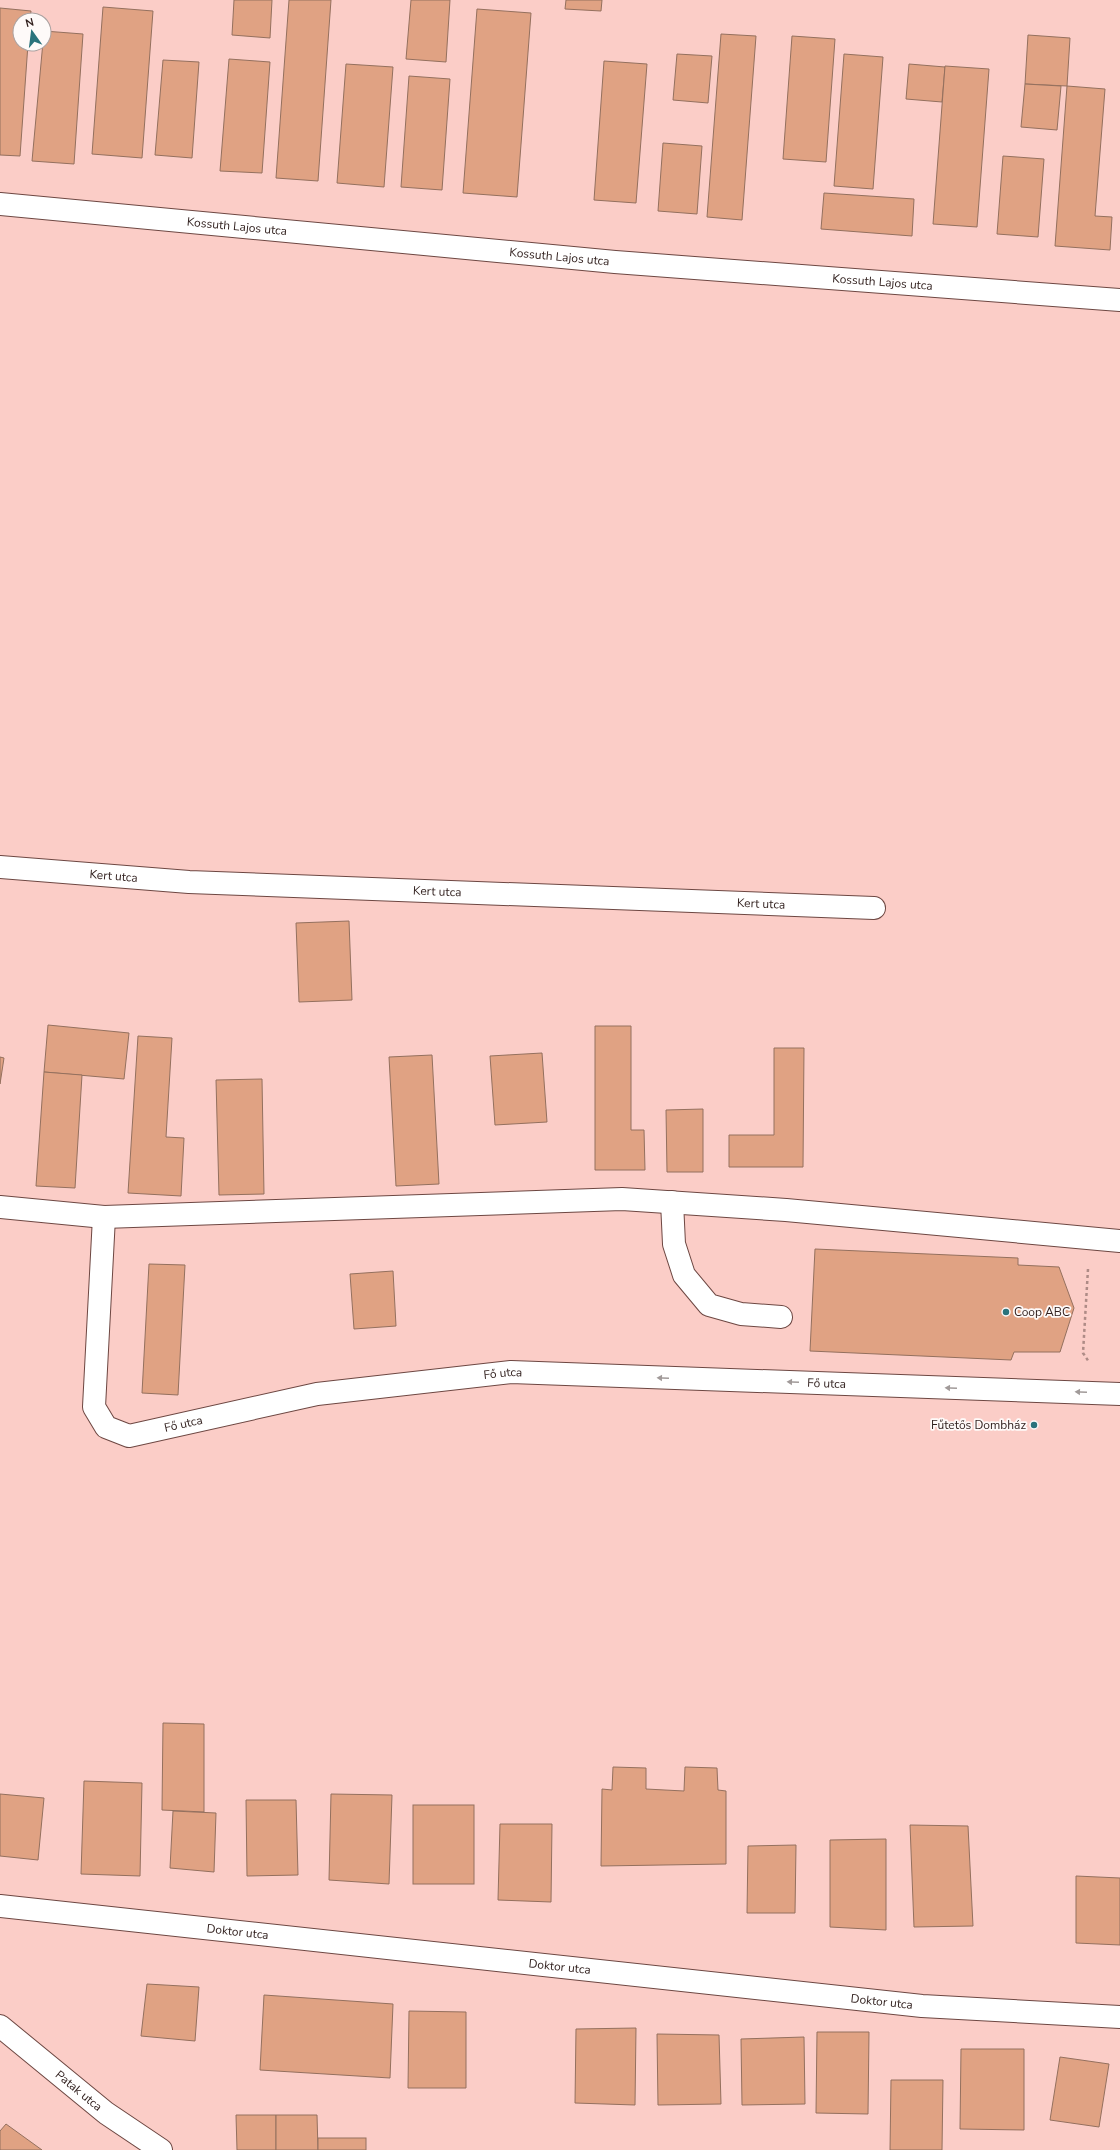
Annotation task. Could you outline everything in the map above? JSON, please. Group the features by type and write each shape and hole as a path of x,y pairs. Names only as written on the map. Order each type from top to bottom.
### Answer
{"street":[{"name":"Kossuth Lajos utca","path":"0,204 615,262 1120,300"},
{"name":"Kert utca","path":"0,867 189,882 874,908"},
{"path":"0,1207 104,1217 622,1199 786,1210 1120,1241"},
{"path":"672,1202 674,1244 684,1275 709,1305 741,1314 781,1317"},
{"name":"Fő utca","path":"104,1217 94,1407 106,1427 130,1436 317,1394 511,1372 1120,1394"},
{"name":"Doktor utca","path":"0,1906 922,2006 1120,2017"},
{"name":"Patak utca","path":"0,2026 106,2113 161,2150"}],"path":[{"path":"1088,1392 1091,1365 1083,1352 1090,1239"}],"building":[{"path":"234,0 272,0 270,38 232,35"},
{"path":"289,0 331,0 318,181 276,178"},
{"path":"411,0 450,0 446,62 406,59"},
{"path":"566,0 602,0 601,11 565,9"},
{"path":"103,7 153,11 142,158 92,154"},
{"path":"0,8 31,11 12,12 12,52 27,52 20,156 0,155"},
{"path":"477,9 531,13 517,197 463,193"},
{"path":"52,32 83,34 74,164 32,161 42,52 52,52"},
{"path":"721,34 756,36 742,220 707,217"},
{"path":"1028,35 1070,38 1067,86 1025,84"},
{"path":"792,36 835,39 826,162 783,159"},
{"path":"677,54 712,56 708,103 673,100"},
{"path":"844,54 883,57 873,189 834,186"},
{"path":"229,59 270,62 262,173 220,171"},
{"path":"163,60 199,62 192,158 155,155"},
{"path":"604,61 647,64 636,203 594,200"},
{"path":"346,64 393,67 384,187 337,183"},
{"path":"909,64 945,67 942,102 906,99"},
{"path":"945,66 989,69 977,227 933,224"},
{"path":"409,76 450,79 442,190 401,187"},
{"path":"1025,84 1061,86 1057,130 1021,127"},
{"path":"1067,86 1105,89 1095,216 1112,217 1110,250 1055,246"},
{"path":"663,143 702,146 697,214 658,211"},
{"path":"1003,156 1044,159 1038,237 997,234"},
{"path":"824,193 914,199 912,236 821,229"},
{"path":"349,921 352,1000 299,1002 296,923"},
{"path":"48,1025 129,1033 124,1079 44,1072"},
{"path":"595,1026 631,1026 631,1130 644,1130 645,1170 595,1170"},
{"path":"138,1036 172,1038 166,1137 184,1138 181,1196 128,1193"},
{"path":"774,1048 804,1048 803,1167 729,1167 729,1135 774,1135"},
{"path":"542,1053 547,1122 495,1125 490,1056"},
{"path":"432,1055 439,1184 396,1186 389,1057"},
{"path":"0,1057 4,1058 0,1084"},
{"path":"44,1072 82,1075 75,1188 36,1186"},
{"path":"262,1079 264,1194 219,1195 216,1080"},
{"path":"703,1109 703,1172 667,1172 666,1110"},
{"path":"815,1249 1018,1258 1018,1265 1059,1267 1074,1308 1060,1352 1014,1352 1011,1360 810,1351"},
{"path":"149,1264 185,1265 178,1395 142,1393"},
{"path":"393,1271 396,1326 354,1329 350,1274"},
{"path":"163,1723 204,1724 204,1812 162,1810"},
{"path":"613,1767 646,1768 646,1789 684,1791 685,1767 717,1768 718,1790 726,1791 726,1864 601,1866 602,1789 612,1790"},
{"path":"84,1781 142,1783 140,1876 81,1874"},
{"path":"0,1794 44,1798 38,1860 0,1856"},
{"path":"331,1794 392,1795 389,1884 329,1880"},
{"path":"246,1800 296,1800 298,1875 247,1876"},
{"path":"413,1805 474,1805 474,1884 413,1884"},
{"path":"173,1811 216,1813 214,1872 170,1868"},
{"path":"500,1824 552,1824 551,1902 498,1900"},
{"path":"910,1825 968,1826 973,1926 914,1927"},
{"path":"886,1839 886,1930 830,1927 830,1840"},
{"path":"796,1845 795,1913 747,1913 748,1846"},
{"path":"1076,1876 1120,1878 1120,1945 1076,1943"},
{"path":"147,1984 199,1987 195,2041 141,2036"},
{"path":"264,1995 393,2004 390,2078 260,2070"},
{"path":"409,2011 466,2012 466,2088 408,2088"},
{"path":"636,2028 635,2105 575,2103 576,2029"},
{"path":"817,2032 869,2032 868,2114 816,2113"},
{"path":"657,2034 719,2035 721,2104 658,2105"},
{"path":"804,2037 805,2104 742,2105 741,2039"},
{"path":"961,2049 1024,2049 1024,2130 960,2129"},
{"path":"1060,2057 1109,2064 1099,2127 1050,2120"},
{"path":"891,2080 943,2080 942,2150 890,2150"},
{"path":"236,2115 276,2115 276,2150 237,2150"},
{"path":"276,2115 317,2115 318,2150 276,2150"},
{"path":"6,2124 42,2150 0,2150 0,2131"},
{"path":"318,2138 366,2138 366,2150 318,2150"}],"place":[{"name":"Coop ABC","path":"1006,1312"},
{"name":"Fűtetős Dombház","path":"1034,1425"}]}
